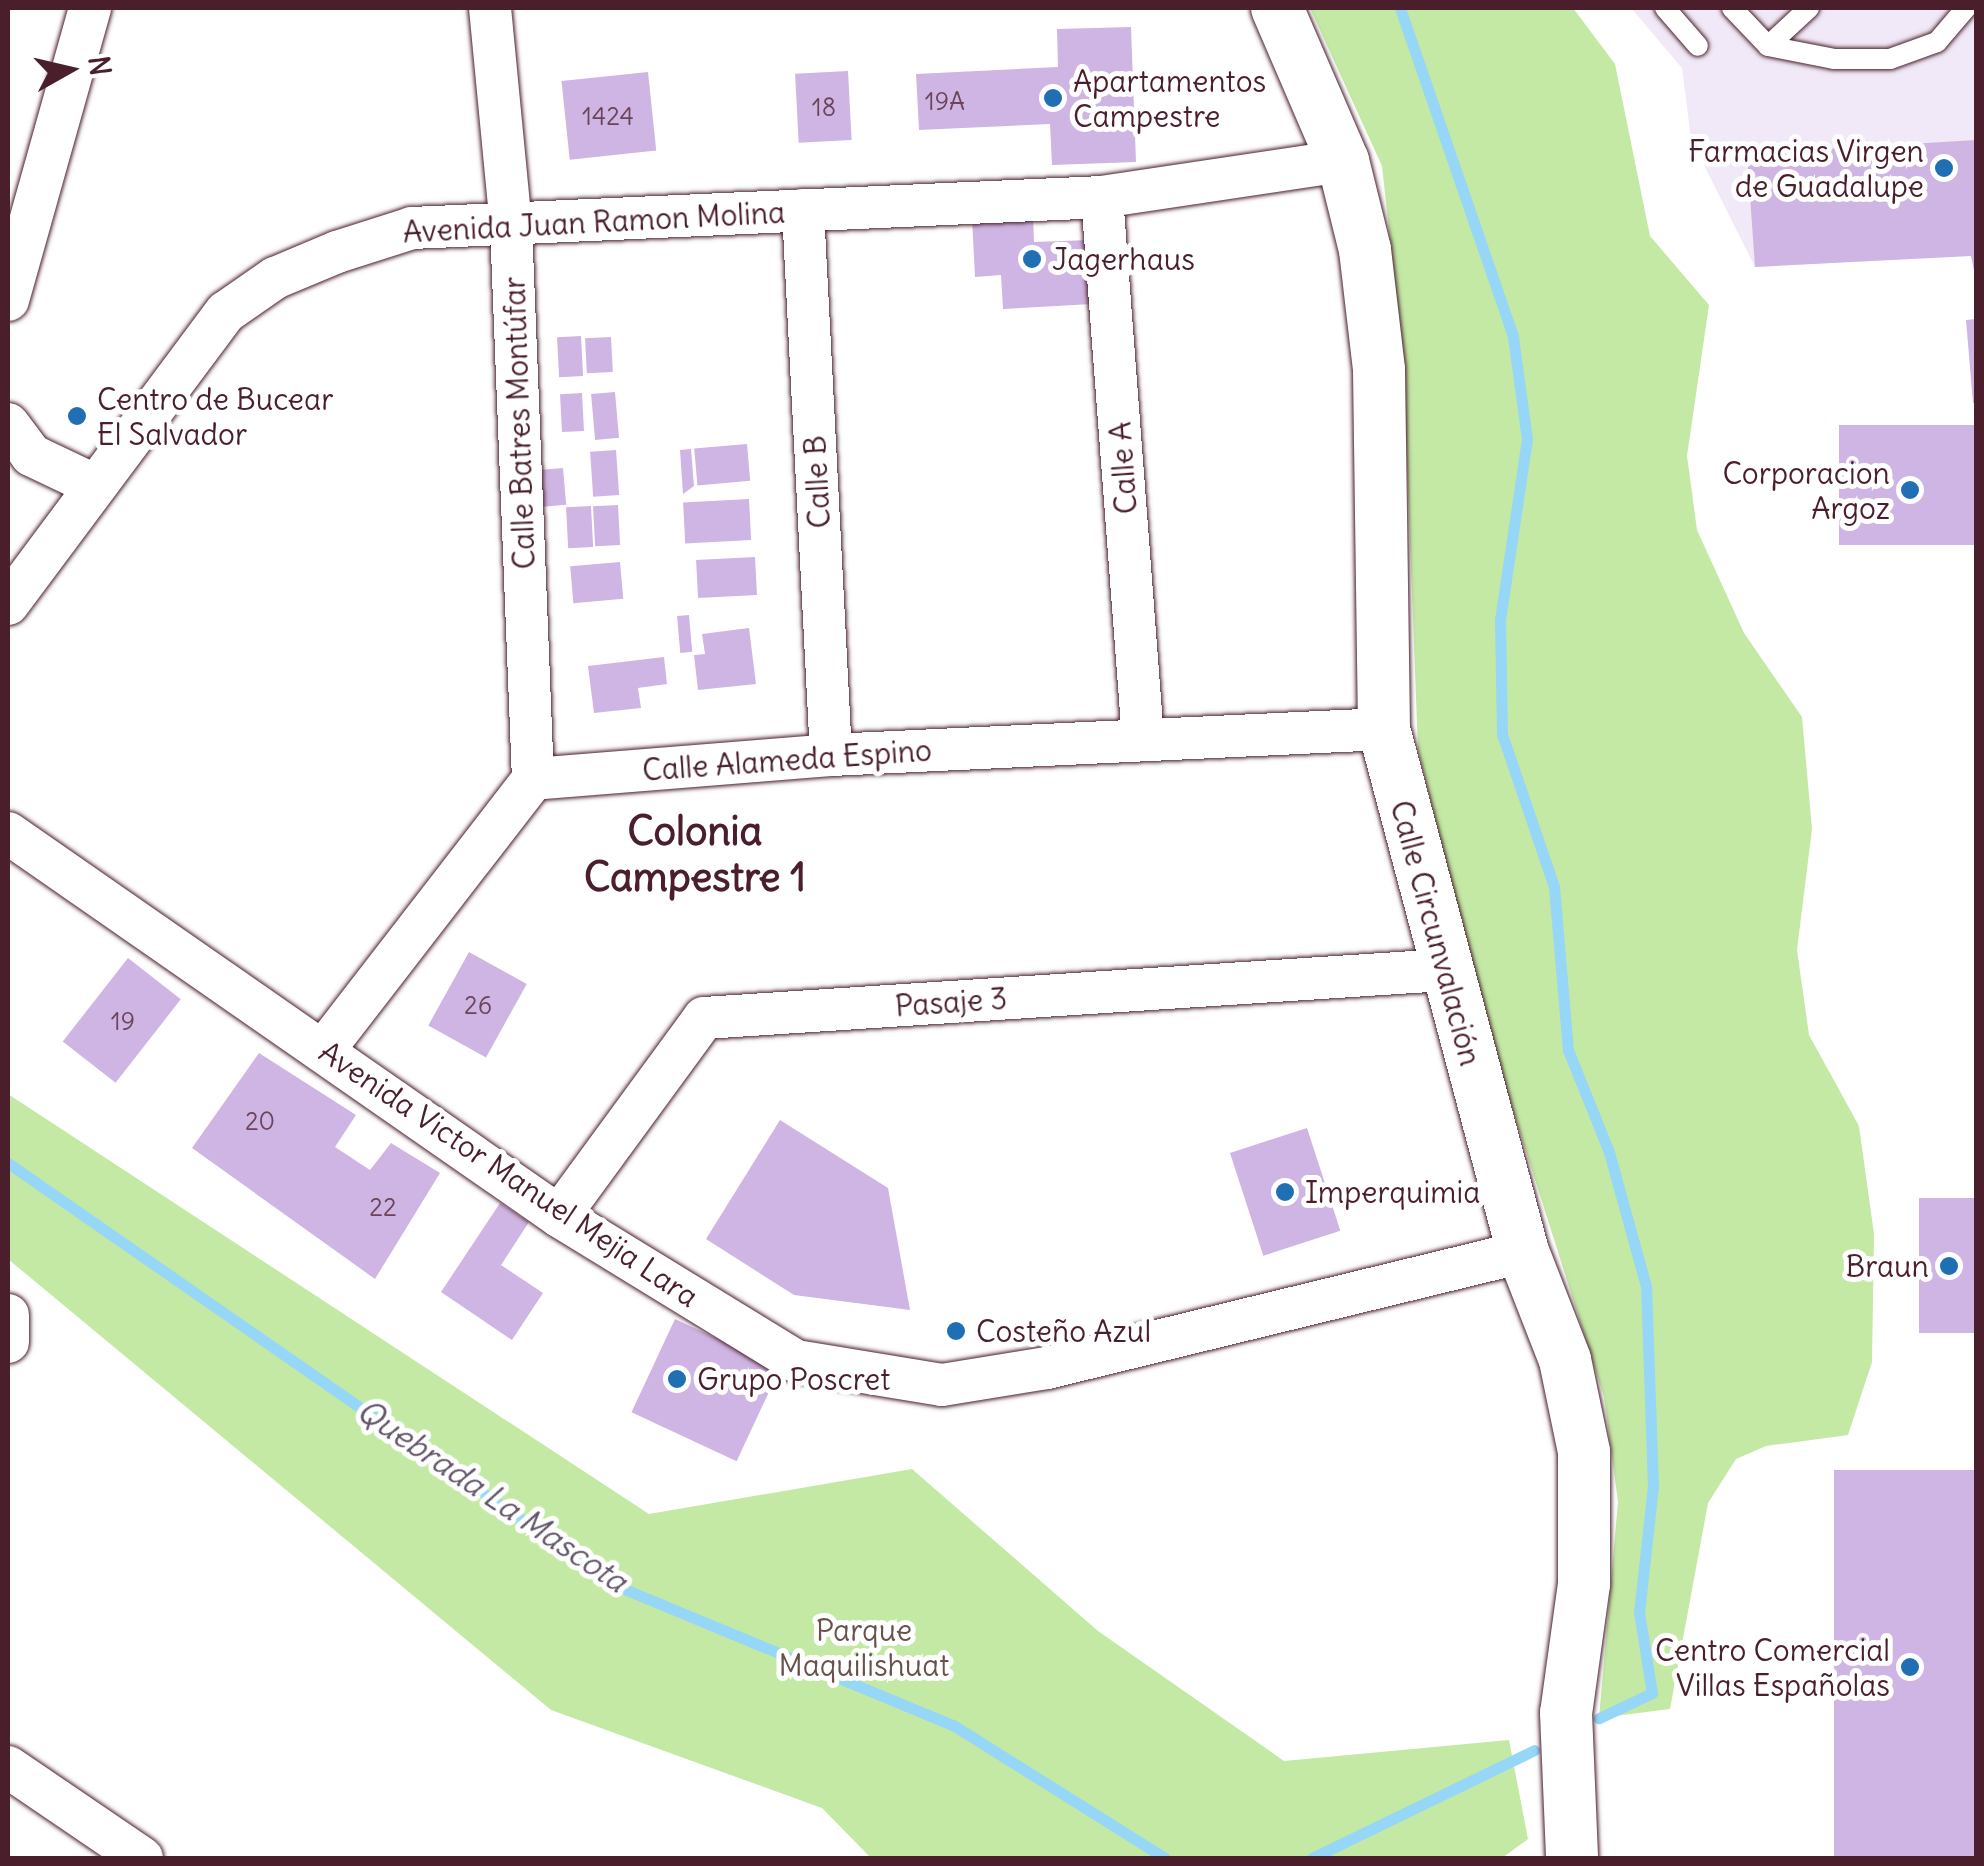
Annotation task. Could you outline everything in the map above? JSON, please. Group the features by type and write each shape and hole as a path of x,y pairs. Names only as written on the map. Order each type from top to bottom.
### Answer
{"street":[{"path":"8,300 90,8"},
{"name":"Calle Batres Montúfar","path":"490,8 511,225 534,779"},
{"name":"Calle Circunvalación","path":"1277,8 1343,161 1379,370 1384,729 1444,970 1522,1252 1565,1360 1584,1452 1584,1584 1566,1714 1572,1858"},
{"name":"Avenida Juan Ramon Molina","path":"8,604 92,484 226,312 275,278 412,228 1102,197 1343,161"},
{"name":"Calle A","path":"1102,197 1143,740"},
{"name":"Calle B","path":"803,210 831,755"},
{"path":"8,424 31,455 92,484"},
{"name":"Calle Alameda Espino","path":"534,779 831,755 1384,729"},
{"path":"322,1051 534,779"},
{"name":"Avenida Victor Manuel Mejia Lara","path":"8,832 559,1216 796,1361 942,1385 1047,1368 1522,1252"},
{"name":"Pasaje 3","path":"559,1216 704,1018 1444,970"},
{"path":"8,1315 8,1342"},
{"path":"8,1767 142,1858"}],"lane":[{"path":"1665,8 1698,46"},
{"path":"1732,8 1768,46 1834,59 1890,59 1937,42 1966,8"},
{"path":"1768,46 1810,8"}],"shaded area":[{"path":"1631,8 1976,8 1976,255 1755,267 1691,139 1682,68"}],"green space":[{"path":"1310,8 1573,8 1615,64 1650,236 1709,305 1687,456 1697,530 1744,633 1802,717 1812,829 1797,950 1809,1035 1859,1126 1874,1234 1872,1362 1848,1435 1766,1446 1736,1459 1708,1503 1670,1709 1599,1718 1618,1502 1604,1397 1486,1025 1418,749 1403,357 1382,166"},
{"name":"Parque Maquilishuat","path":"8,1094 649,1514 912,1469 1098,1631 1284,1761 1509,1740 1528,1839 1502,1858 871,1858 822,1808 551,1710 8,1259"}],"building":[{"name":"Apartamentos Campestre","path":"1131,27 1136,162 1052,165 1050,124 919,130 916,74 1058,67 1057,29"},
{"path":"848,71 852,140 799,143 795,74"},
{"path":"648,72 656,151 570,160 561,81"},
{"path":"1976,140 1976,281 1971,256 1755,267 1747,154"},
{"name":"Jagerhaus","path":"1033,216 1034,242 1089,240 1092,304 1003,309 1001,275 975,277 972,218"},
{"path":"1976,319 1976,403 1973,403 1966,320"},
{"path":"581,336 583,376 559,377 557,337"},
{"path":"611,337 613,372 587,373 585,338"},
{"path":"615,392 619,438 595,440 591,394"},
{"path":"582,393 584,431 562,432 560,394"},
{"name":"Corporacion Argoz","path":"1839,425 1976,425 1976,545 1839,545"},
{"path":"747,444 750,481 697,485 694,449"},
{"path":"691,449 694,486 683,494 680,450"},
{"path":"616,450 619,495 593,497 590,452"},
{"path":"563,468 566,505 543,507 540,470"},
{"path":"749,499 751,540 685,543 683,502"},
{"path":"618,505 620,545 595,546 593,506"},
{"path":"591,506 593,547 568,548 566,507"},
{"path":"755,557 757,595 698,598 696,560"},
{"path":"620,562 623,599 573,603 570,566"},
{"path":"689,615 692,652 680,653 677,616"},
{"path":"749,628 756,684 698,690 694,655 705,654 702,634"},
{"path":"664,657 667,684 638,688 641,708 594,713 588,666"},
{"path":"469,952 527,984 486,1057 428,1025"},
{"path":"128,958 181,999 116,1083 63,1042"},
{"path":"259,1053 356,1115 335,1147 370,1170 391,1143 440,1173 375,1279 192,1148"},
{"path":"780,1120 888,1188 910,1310 794,1295 706,1239"},
{"name":"Imperquimia","path":"1307,1128 1340,1231 1263,1256 1230,1153"},
{"name":"Braun","path":"1919,1198 1976,1198 1976,1333 1919,1333"},
{"path":"500,1203 529,1222 501,1265 543,1293 512,1340 441,1292"},
{"path":"675,1319 780,1368 737,1461 631,1412"},
{"name":"Centro Comercial Villas Españolas","path":"1834,1470 1976,1470 1976,1858 1834,1858"}],"waterway":[{"path":"1400,8 1513,337 1527,439 1500,620 1502,734 1554,887 1568,1050 1609,1152 1646,1286 1653,1486 1639,1612 1652,1693 1599,1718"},
{"name":"Quebrada La Mascota","path":"8,1163 617,1586 953,1725 1165,1858"},
{"path":"1312,1858 1534,1750"}],"place":[{"name":"Apartamentos Campestre","path":"1053,98"},
{"name":"Farmacias Virgen de Guadalupe","path":"1944,168"},
{"name":"Jagerhaus","path":"1032,259"},
{"name":"Centro de Bucear El Salvador","path":"77,416"},
{"name":"Corporacion Argoz","path":"1910,490"},
{"name":"Imperquimia","path":"1285,1192"},
{"name":"Braun","path":"1949,1266"},
{"name":"Costeño Azul","path":"956,1331"},
{"name":"Grupo Poscret","path":"677,1379"},
{"name":"Centro Comercial Villas Españolas","path":"1910,1667"}],"district":[{"name":"Colonia Campestre 1","path":"695,854"}]}
